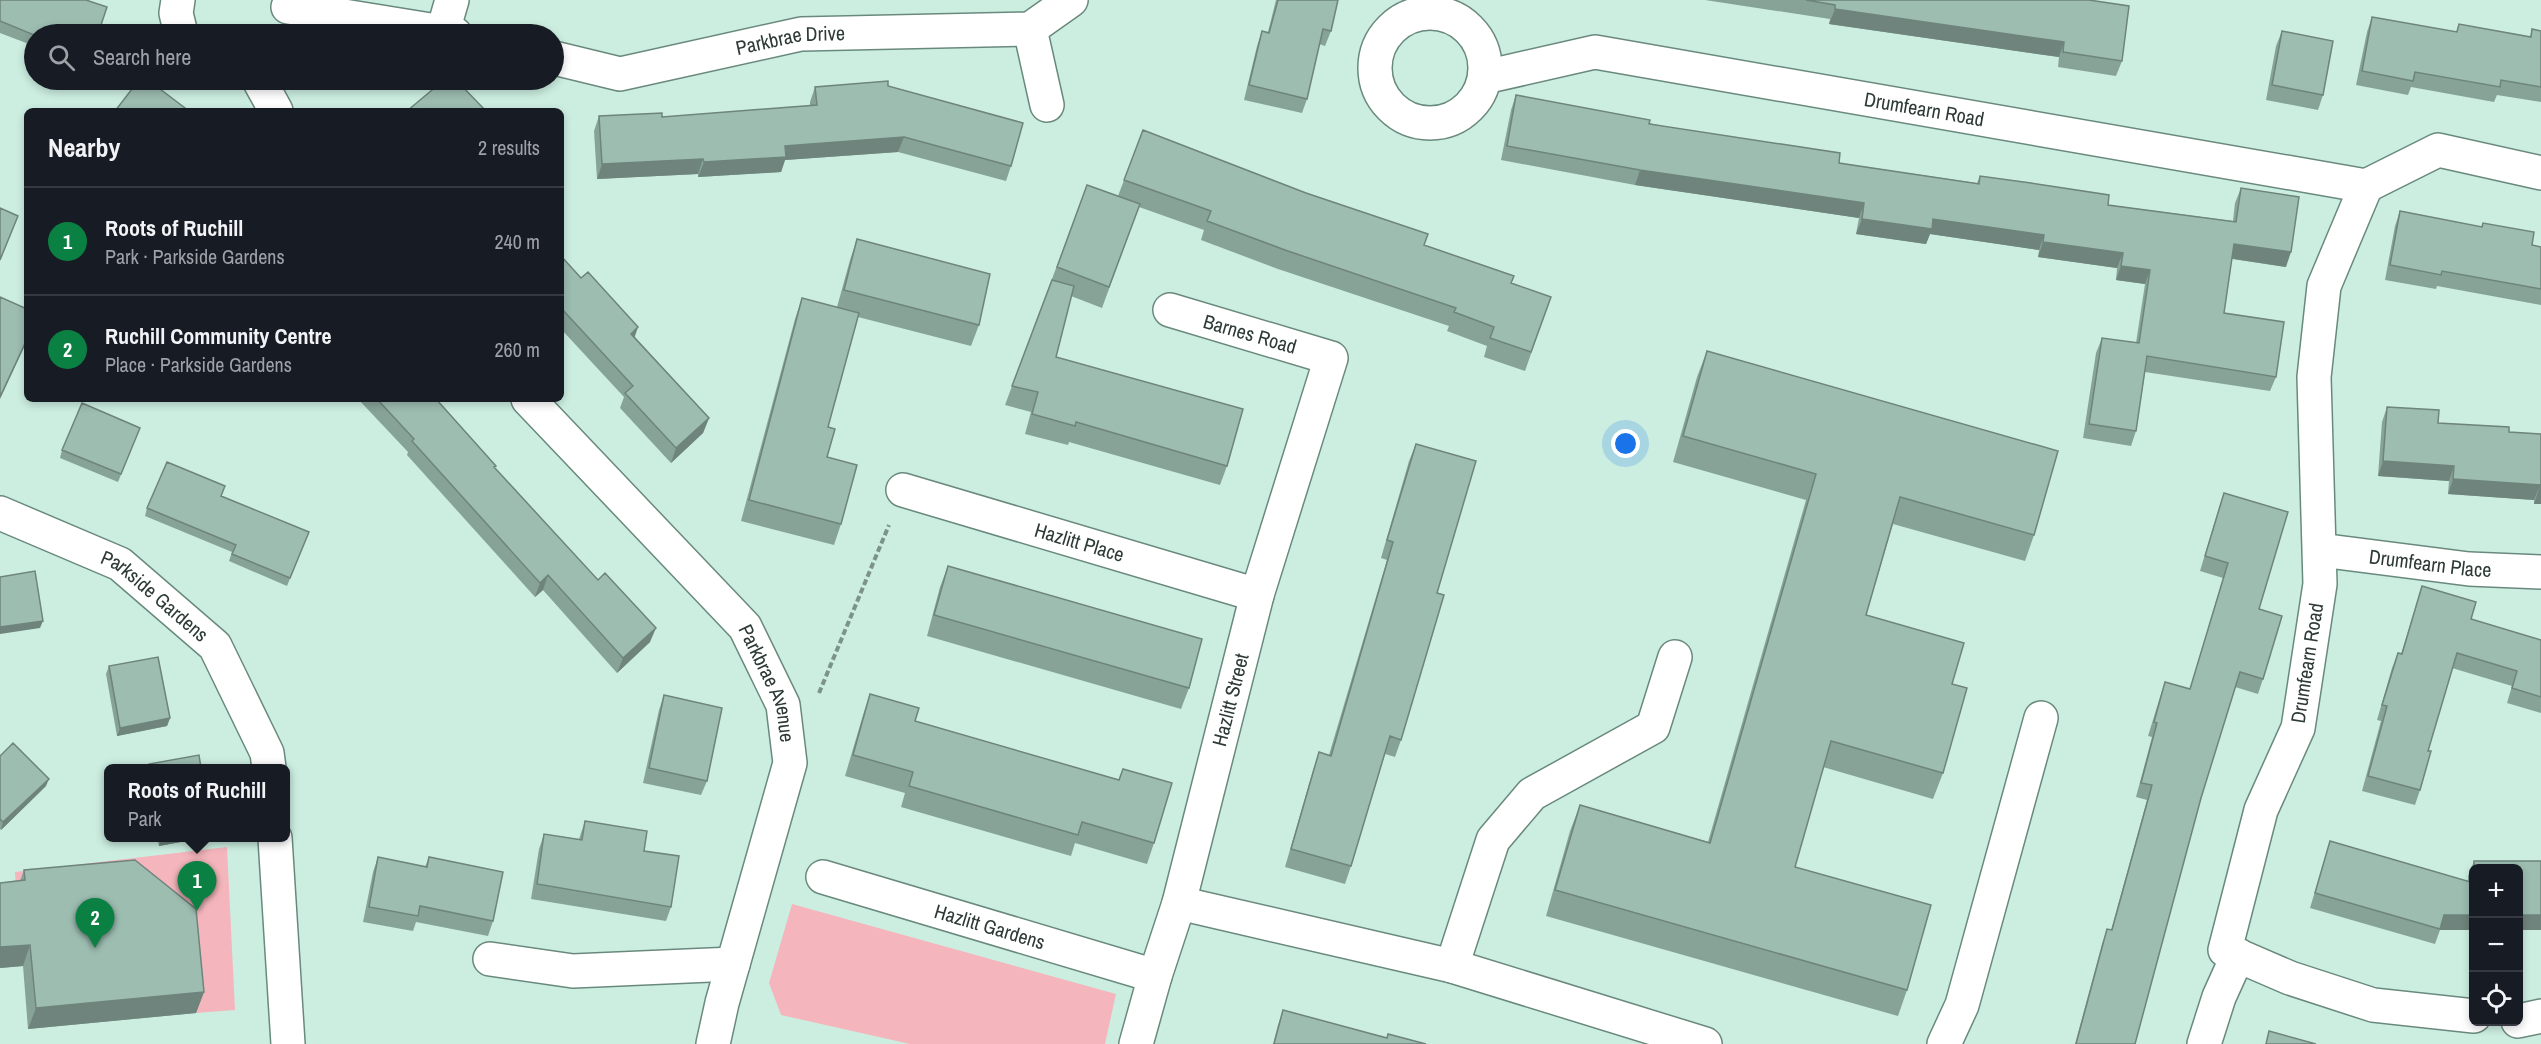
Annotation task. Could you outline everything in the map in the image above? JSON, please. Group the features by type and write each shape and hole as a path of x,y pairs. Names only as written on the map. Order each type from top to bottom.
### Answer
{"street":[{"path":"178,0 176,13 179,24"},
{"path":"450,24 452,0"},
{"path":"1047,105 1030,29 1071,0"},
{"path":"286,14 372,24"},
{"name":"Parkbrae Drive","path":"564,60 620,74 801,34 1030,29"},
{"name":"Drumfearn Road","path":"1485,77 1595,52 2366,186 2324,286 2314,376 2320,584 2298,728 2261,810 2225,950 2238,955"},
{"path":"264,90 274,108"},
{"path":"2366,186 2438,150 2541,173"},
{"name":"Barnes Road","path":"1170,310 1331,358"},
{"name":"Hazlitt Street","path":"1136,1044 1179,903 1257,595 1331,358"},
{"name":"Parkbrae Avenue","path":"531,402 745,627 783,705 790,763 733,964 713,1044"},
{"name":"Hazlitt Place","path":"903,490 1257,595"},
{"name":"Parkside Gardens","path":"0,513 120,564 215,646 267,753 268,764"},
{"name":"Drumfearn Place","path":"2320,550 2469,569 2541,572"},
{"path":"1452,966 1493,840 1532,794 1653,727 1675,657"},
{"path":"1944,1044 1962,1005 2041,718"},
{"path":"275,842 288,1044"},
{"name":"Hazlitt Gardens","path":"824,877 1155,976"},
{"path":"1179,903 1452,966 1705,1044"},
{"path":"2204,1044 2219,997 2238,955 2290,978 2373,1005 2469,1015"},
{"path":"490,959 573,971 733,964"},
{"path":"2523,1020 2541,1017"}],"path":[{"path":"817,697 903,490"}],"shaded area":[{"path":"227,847 235,1010 196,1013 188,930 16,891 15,872"},
{"path":"792,904 1116,994 1105,1044 910,1044 781,1015 769,983"}],"building":[{"path":"0,0 86,0 107,7 101,24 24,24 24,31 0,21"},
{"path":"1278,0 1338,0 1331,31 1323,29 1307,99 1249,85 1262,31 1269,33"},
{"path":"1806,0 2089,0 2129,6 2122,61 2063,52 2064,42 1835,9 1835,5"},
{"path":"2372,17 2457,32 2459,24 2531,37 2532,29 2541,31 2541,87 2501,80 2500,87 2415,72 2413,81 2362,71"},
{"path":"2282,31 2333,41 2323,95 2272,85"},
{"path":"888,81 888,86 1023,123 1011,166 904,137 785,146 786,157 704,162 703,159 602,164 599,116 662,113 662,117 817,105 815,87"},
{"path":"131,90 161,90 185,108 117,108"},
{"path":"432,90 466,90 483,108 411,108"},
{"path":"1516,95 1650,120 1649,124 1840,153 1839,163 1979,184 1980,176 2031,183 2109,195 2108,205 2236,222 2241,188 2299,197 2291,252 2234,244 2224,313 2284,322 2276,377 2147,356 2136,431 2089,424 2102,338 2139,343 2150,270 2121,266 2123,253 2043,242 2044,235 1933,219 1932,229 1862,219 1864,203 1640,170 1507,146"},
{"path":"1143,130 1306,193 1428,234 1424,245 1514,276 1511,283 1551,297 1531,352 1490,338 1494,327 1454,312 1456,308 1207,221 1211,211 1124,180"},
{"path":"1087,185 1140,204 1109,287 1057,267"},
{"path":"0,208 18,216 0,260"},
{"path":"2400,211 2482,227 2483,223 2534,232 2532,245 2541,247 2541,289 2442,271 2441,275 2390,265"},
{"path":"857,239 990,274 979,325 844,290"},
{"path":"564,259 581,278 588,272 638,327 631,334 709,418 676,448 625,393 633,386 564,311"},
{"path":"1052,280 1074,286 1056,357 1243,409 1227,466 1076,422 1075,426 1032,414 1038,392 1012,386"},
{"path":"0,297 24,308 24,345 0,397"},
{"path":"802,298 859,313 828,427 835,429 827,457 857,465 841,524 749,500"},
{"path":"1707,351 2058,451 2034,535 1900,497 1866,615 1964,643 1952,684 1967,688 1943,773 1831,741 1795,867 1931,905 1907,990 1555,890 1580,805 1710,843 1816,474 1683,436"},
{"path":"380,402 439,402 496,466 494,467 598,580 605,573 656,628 623,658 548,575 540,583 412,441 414,439"},
{"path":"82,403 140,428 121,474 62,450"},
{"path":"2387,407 2439,410 2438,423 2509,427 2509,432 2541,434 2541,489 2539,489 2540,485 2453,479 2454,466 2383,461"},
{"path":"1416,444 1476,461 1437,593 1444,595 1401,740 1390,736 1351,866 1291,849 1319,752 1331,756 1393,542 1387,540"},
{"path":"167,462 225,486 221,496 309,532 290,578 232,554 236,545 147,508"},
{"path":"2224,493 2288,512 2259,609 2282,616 2263,679 2240,672 2201,798 2135,1044 2076,1044 2107,929 2112,930 2152,785 2141,783 2165,682 2190,689 2228,563 2205,556"},
{"path":"948,566 1202,639 1189,688 934,615"},
{"path":"35,571 43,621 0,627 0,577"},
{"path":"2422,586 2476,602 2471,619 2541,640 2541,697 2512,688 2517,671 2457,653 2428,751 2431,751 2420,790 2368,776 2387,706 2382,705 2398,653 2402,654"},
{"path":"158,657 170,718 120,728 109,666"},
{"path":"870,694 919,708 915,721 1119,780 1123,769 1172,783 1154,843 1082,822 1078,835 909,786 913,772 853,755"},
{"path":"664,695 722,708 707,781 649,768"},
{"path":"13,743 49,779 3,822 0,819 0,756"},
{"path":"199,755 200,764 149,764"},
{"path":"585,821 647,831 644,851 679,856 671,907 537,884 544,834 582,840"},
{"path":"2330,841 2469,882 2469,915 2444,915 2440,929 2315,893"},
{"path":"378,857 427,867 429,857 503,872 493,921 420,906 418,916 369,907"},
{"path":"135,860 196,909 204,992 36,1008 30,945 0,947 0,883 25,880 24,870"},
{"path":"2474,861 2541,861 2541,915 2523,915 2523,864 2474,864"},
{"path":"1283,1010 1387,1038 1388,1034 1426,1044 1274,1044"},
{"path":"2269,1031 2316,1044 2266,1044"}],"place":[{"name":"Roots of Ruchill","path":"197,911"},
{"name":"Ruchill Community Centre","path":"95,948"}]}
